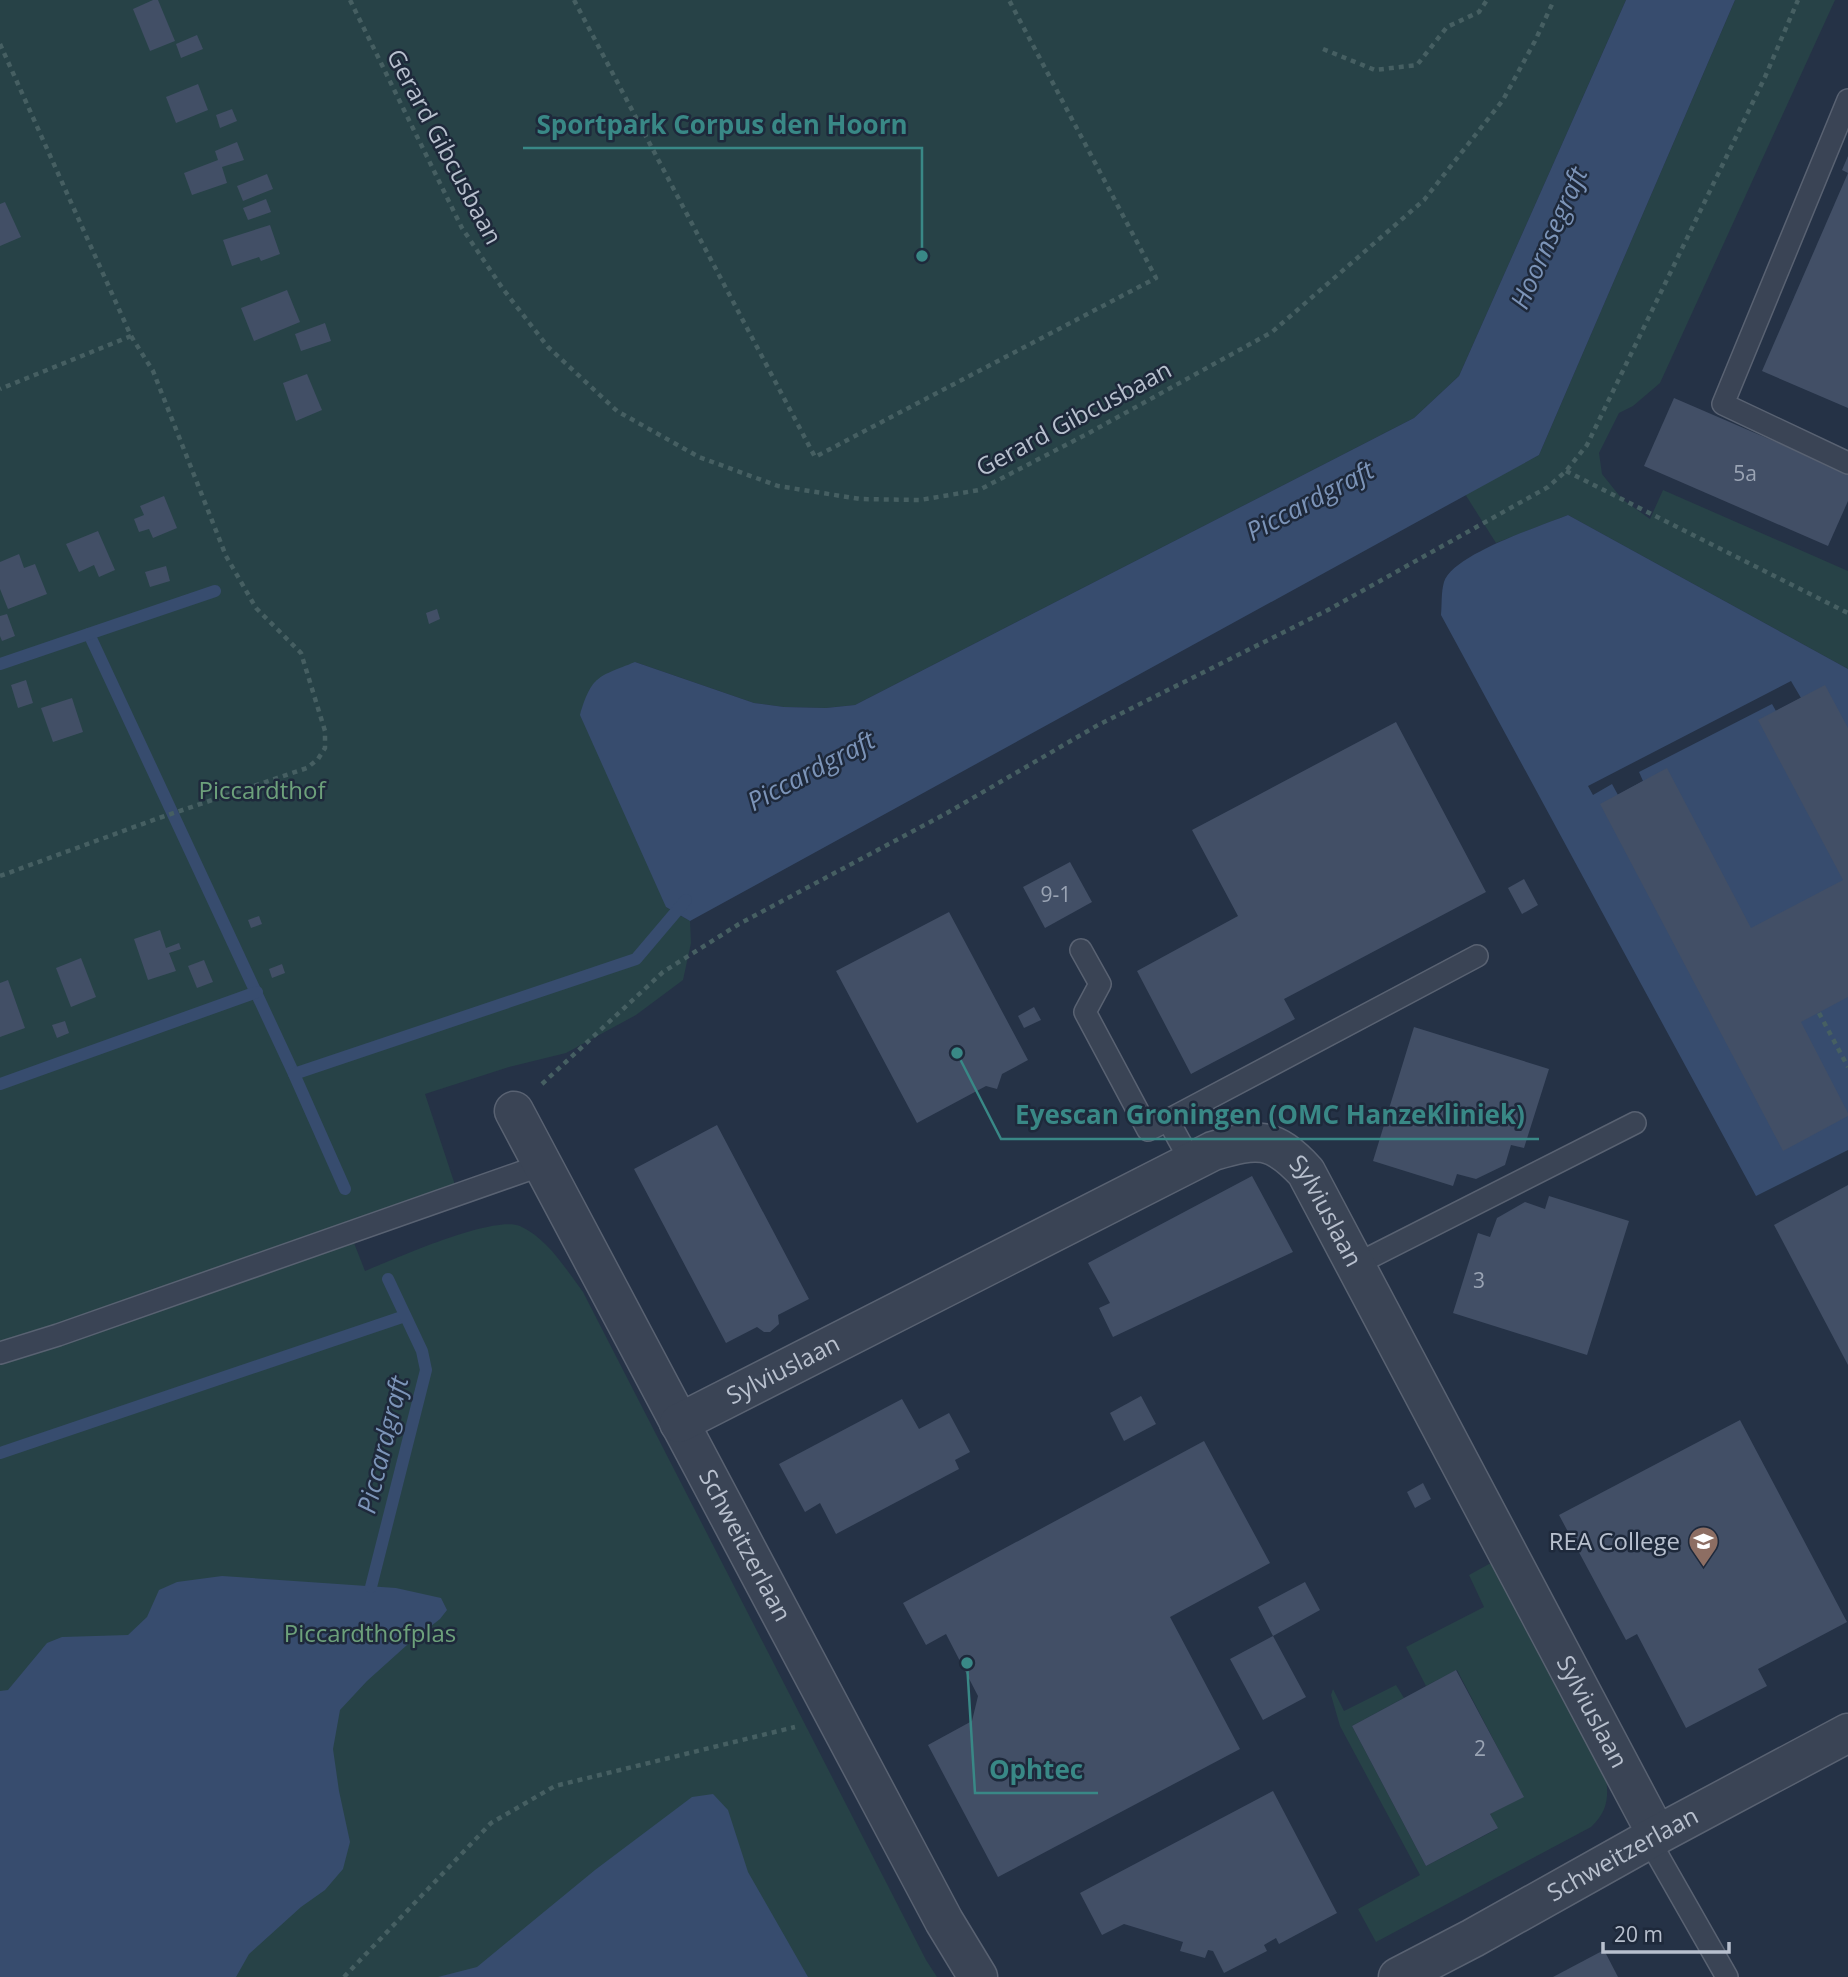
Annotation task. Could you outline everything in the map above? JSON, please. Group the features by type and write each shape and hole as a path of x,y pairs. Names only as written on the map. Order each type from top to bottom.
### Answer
{"street":[{"name":"Schweitzerlaan","path":"514,1111 944,1921 978,1977"},
{"name":"Sylviuslaan","path":"679,1423 1213,1151 1256,1141 1273,1146 1292,1156 1306,1172 1653,1838"},
{"name":"Schweitzerlaan","path":"1398,1977 1848,1734"}],"lane":[{"path":"1848,100 1723,404 1848,463"},
{"path":"1081,950 1100,984 1085,1012 1148,1130 1477,956"},
{"path":"1168,1120 1191,1162"},
{"path":"1355,1265 1635,1123"},
{"path":"0,1353 542,1165"},
{"path":"1653,1838 1727,1977"}],"path":[{"name":"Gerard Gibcusbaan","path":"350,0 462,228 503,289 548,347 617,411 698,457 778,486 860,499 920,500 979,489 1087,434 1272,332 1424,200 1503,100 1554,0"},
{"path":"574,0 815,457 1156,278 1009,0"},
{"path":"1323,49 1375,69 1417,65 1447,27 1479,12 1487,0"},
{"path":"514,1111 663,972 739,924 947,813 1098,725 1328,610 1548,487 1587,446 1765,76 1798,0"},
{"path":"0,44 131,337 153,371 226,556 256,608 301,653 325,731 325,748 318,759 307,768 0,876"},
{"path":"0,389 131,337"},
{"path":"1566,471 1848,612"},
{"path":"1819,1013 1848,1067"},
{"path":"344,1977 491,1824 555,1786 836,1717"}],"green space":[{"name":"Piccardthof","path":"0,0 1626,0 1459,376 1414,418 855,705 826,708 754,703 635,662 666,907 690,921 691,943 683,980 636,1015 566,1053 509,1067 425,1094 458,1194 352,1238 365,1271 467,1232 507,1224 520,1226 539,1238 563,1264 583,1292 937,1977 0,1977"},
{"path":"1735,0 1835,0 1660,383 1633,406 1619,413 1599,453 1602,474 1622,499 1650,519 1663,490 1848,571 1848,669 1568,515 1496,543 1465,494 1539,455"},
{"path":"1489,1564 1498,1565 1605,1772 1606,1802 1591,1827 1376,1942 1358,1909 1420,1875 1340,1726 1331,1695 1333,1689 1344,1711 1396,1685 1404,1698 1352,1726 1426,1866 1497,1829 1490,1814 1523,1796 1457,1670 1426,1686 1406,1647 1484,1607 1469,1575"}],"water":[{"name":"Hoornsegraft","path":"1626,0 1735,0 1539,455 690,921 666,907 580,715 588,692 598,679 635,662 754,703 826,708 855,705 1414,418 1459,376"},
{"path":"1568,515 1848,669 1848,1150 1756,1196 1441,615 1444,582 1463,561 1499,542"},
{"name":"Piccardthofplas","path":"222,1576 396,1588 441,1598 447,1610 367,1681 340,1710 333,1749 350,1842 343,1869 325,1890 301,1907 249,1954 236,1977 0,1977 0,1691 8,1690 47,1643 62,1637 128,1635 147,1617 159,1590 177,1582"},
{"path":"713,1794 728,1810 748,1872 808,1977 438,1977 477,1967 595,1870 692,1797"}],"pier":[{"path":"1791,681 1801,698 1776,711 1772,704 1639,772 1643,781 1618,795 1612,784 1593,795 1588,786"}],"building":[{"path":"158,0 175,41 150,51 133,9"},
{"path":"197,35 203,49 181,58 176,44"},
{"path":"198,84 208,110 176,123 166,97"},
{"path":"232,109 237,121 220,128 216,115"},
{"path":"237,142 244,160 222,167 227,183 192,195 184,173 218,160 215,151"},
{"path":"1848,156 1848,173 1842,170"},
{"path":"1848,173 1848,408 1762,371"},
{"path":"267,174 273,189 243,201 237,186"},
{"path":"266,199 271,212 248,220 243,208"},
{"path":"5,202 21,237 0,246 0,204"},
{"path":"270,225 280,254 261,261 259,257 232,266 223,240"},
{"path":"287,290 300,322 254,341 241,308"},
{"path":"325,323 331,341 301,351 295,334"},
{"path":"307,374 322,410 296,421 283,383"},
{"path":"1674,398 1848,473 1848,501 1828,546 1644,466"},
{"path":"164,496 177,528 153,538 149,529 139,532 134,519 144,515 140,506"},
{"path":"98,531 115,570 99,577 94,565 79,572 66,544"},
{"path":"19,554 24,568 35,564 47,594 8,609 0,589 0,562"},
{"path":"166,566 170,581 150,587 145,572"},
{"path":"437,609 440,619 429,624 426,613"},
{"path":"7,614 15,636 2,641 0,616"},
{"path":"26,680 33,703 18,708 11,685"},
{"path":"1825,685 1848,728 1848,997 1801,1022 1848,1116 1783,1151 1600,804 1667,768 1751,928 1843,880 1758,720"},
{"path":"72,698 83,732 53,742 41,708"},
{"path":"1396,722 1486,892 1284,999 1295,1019 1191,1074 1137,971 1238,916 1192,830"},
{"path":"1070,862 1092,902 1045,928 1023,887"},
{"path":"1524,879 1538,905 1522,914 1508,888"},
{"path":"949,912 1028,1060 1002,1074 997,1089 986,1086 917,1123 836,971"},
{"path":"259,916 262,924 251,928 248,920"},
{"path":"160,930 166,948 179,943 181,949 169,953 176,971 148,980 134,939"},
{"path":"81,958 96,997 71,1007 56,968"},
{"path":"204,960 213,982 197,988 188,966"},
{"path":"282,964 285,973 272,978 269,969"},
{"path":"8,980 25,1028 0,1037 0,983"},
{"path":"1034,1007 1041,1020 1024,1028 1018,1016"},
{"path":"65,1021 69,1033 57,1038 52,1025"},
{"path":"1414,1027 1549,1069 1524,1148 1511,1145 1505,1165 1476,1179 1457,1174 1453,1186 1373,1161"},
{"path":"717,1125 809,1299 778,1315 779,1324 770,1332 764,1332 757,1327 726,1343 634,1169"},
{"path":"1252,1176 1293,1252 1113,1337 1099,1308 1110,1303 1088,1263"},
{"path":"1848,1185 1848,1365 1774,1225"},
{"path":"1549,1196 1629,1221 1587,1355 1453,1313 1478,1233 1490,1237 1497,1218 1525,1202 1545,1209"},
{"path":"1141,1396 1156,1424 1124,1441 1110,1413"},
{"path":"902,1399 919,1429 949,1413 970,1452 955,1460 959,1469 836,1534 820,1503 805,1512 779,1464"},
{"name":"REA College","path":"1740,1420 1847,1622 1758,1669 1767,1686 1686,1728 1637,1634 1626,1640 1559,1515"},
{"path":"1204,1441 1270,1563 1170,1617 1240,1749 998,1877 928,1745 972,1721 978,1696 946,1634 926,1645 903,1603"},
{"path":"1423,1483 1431,1499 1415,1508 1407,1492"},
{"path":"1305,1582 1320,1610 1273,1636 1258,1607"},
{"path":"1273,1636 1306,1697 1263,1720 1230,1659"},
{"path":"1456,1670 1524,1797 1490,1814 1498,1828 1426,1866 1352,1726"},
{"path":"1273,1791 1337,1913 1279,1944 1276,1938 1264,1945 1267,1951 1224,1973 1213,1951 1208,1950 1205,1958 1180,1951 1183,1942 1124,1924 1102,1935 1080,1893"},
{"path":"1604,1950 1618,1977 1553,1977"}],"waterway":[{"path":"0,664 215,591"},
{"path":"89,634 294,1074"},
{"name":"Piccardgraft","path":"345,1189 294,1074 636,959 686,900"},
{"path":"0,1084 257,992"},
{"name":"Piccardgraft","path":"371,1587 426,1370 422,1351 388,1279"},
{"path":"0,1453 405,1316"}],"place":[{"name":"Sportpark Corpus den Hoorn","path":"922,256"},
{"name":"Eyescan Groningen (OMC HanzeKliniek)","path":"957,1053"},
{"name":"REA College","path":"1703,1569"},
{"name":"Ophtec","path":"967,1663"}]}
